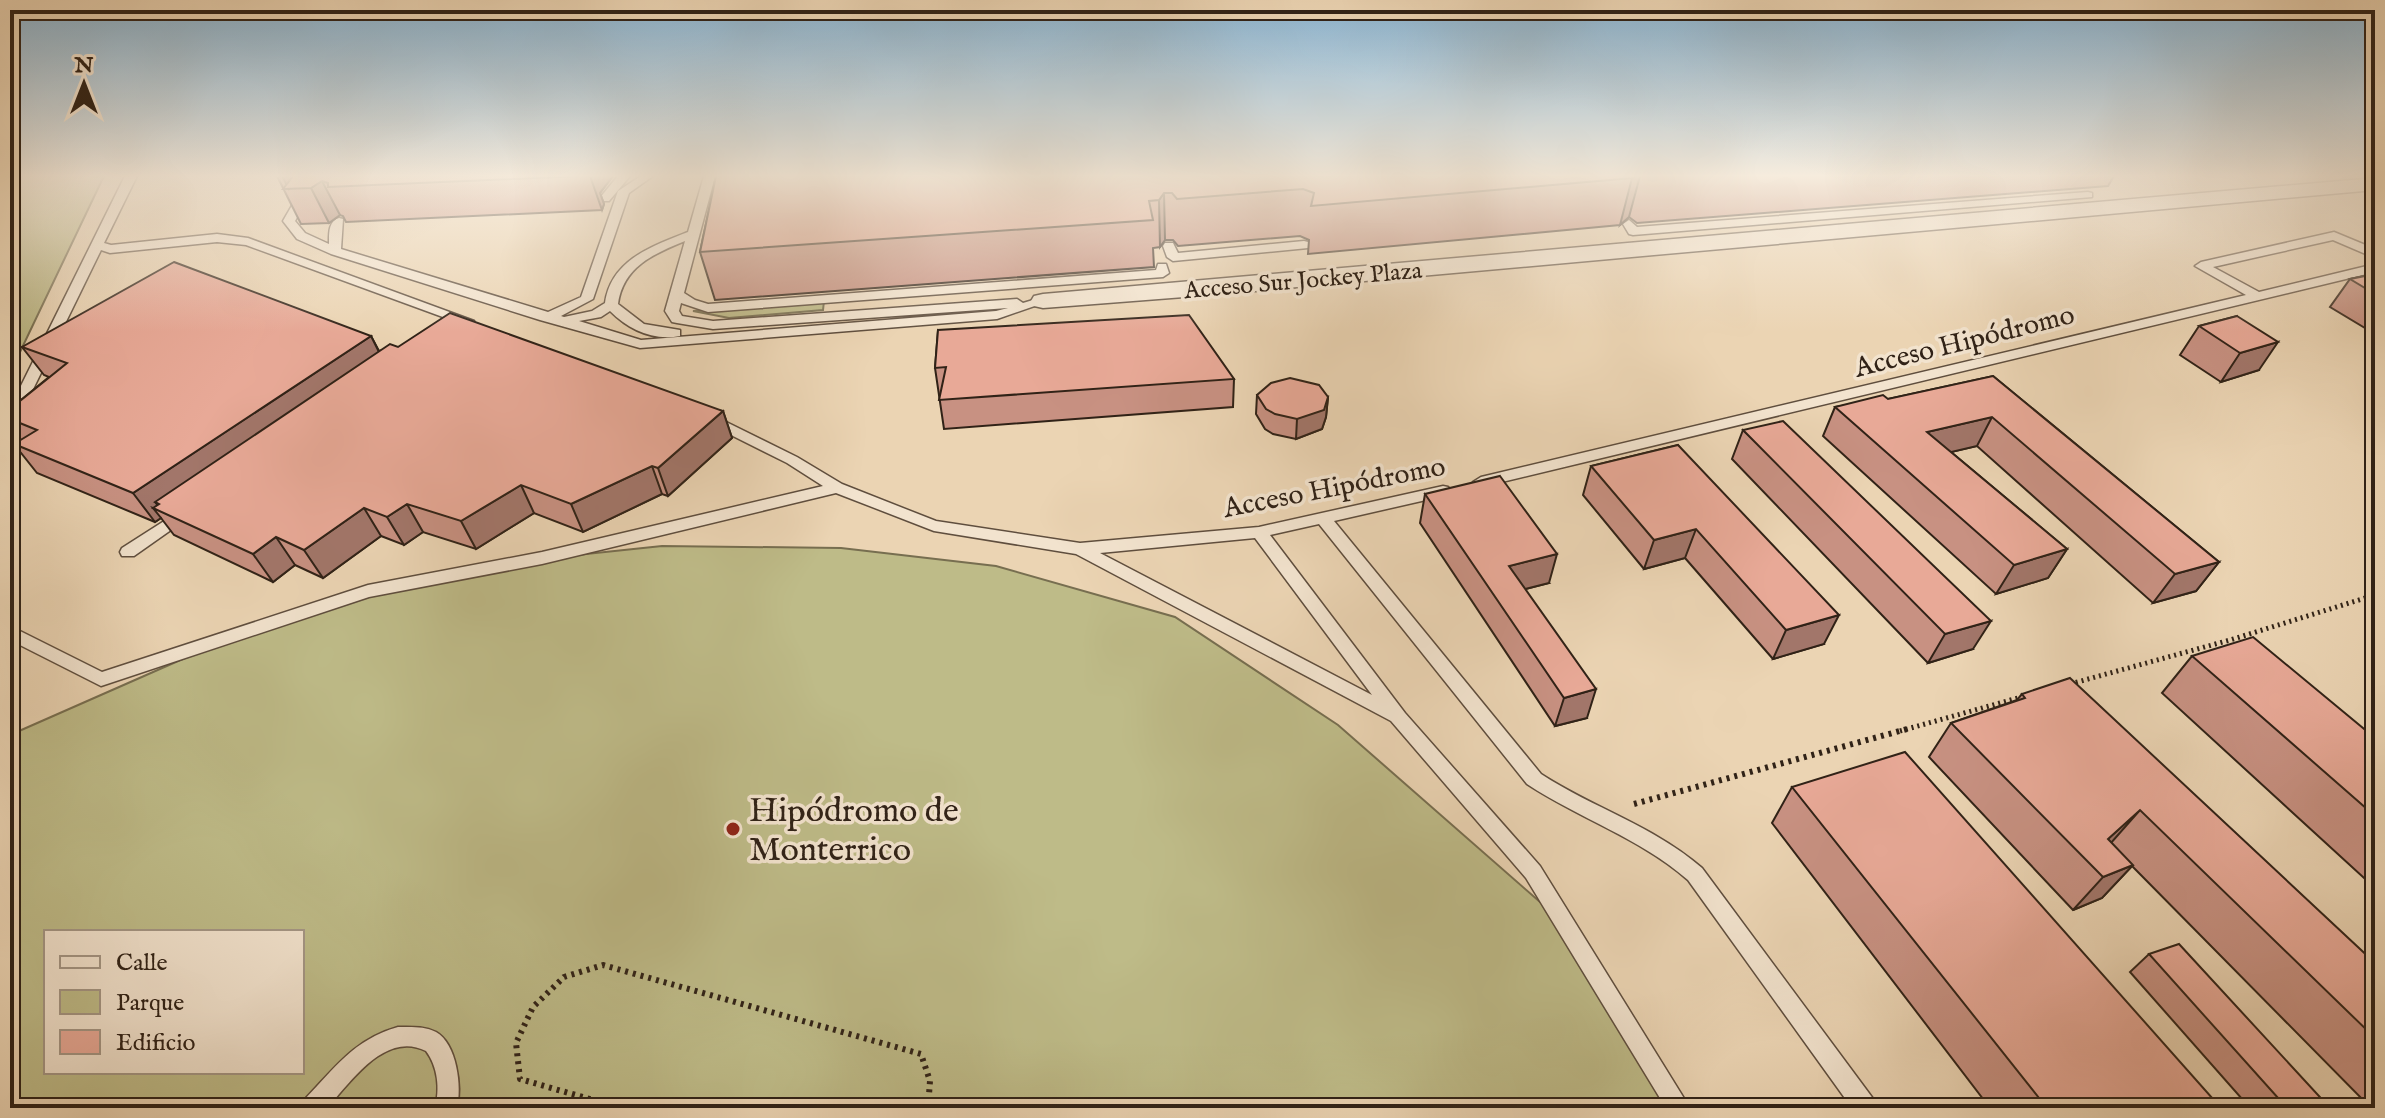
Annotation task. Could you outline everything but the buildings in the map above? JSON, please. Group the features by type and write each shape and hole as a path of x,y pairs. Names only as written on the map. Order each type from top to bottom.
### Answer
{"street":[{"name":"Acceso Sur Jockey Plaza","path":"1043,301 1698,246 1838,228"}],"lane":[{"path":"10,422 107,228"},
{"path":"295,228 301,236 335,251 541,316 620,339 652,344 997,315 1043,301"},
{"path":"335,251 336,228"},
{"path":"541,316 566,310 587,299 611,228"},
{"path":"695,228 672,311 677,319 690,324 727,324 1043,301"},
{"path":"1631,228 1633,231 1670,228"},
{"path":"693,234 653,249 632,265 611,289 611,305 629,324 660,334 710,331 727,324"},
{"path":"2257,296 2201,266 2334,236 2375,254"},
{"path":"99,245 110,249 217,238 248,242 465,325"},
{"path":"1169,246 1173,257 1304,245"},
{"path":"677,294 690,303 708,308 1163,273 1162,267"},
{"name":"Acceso Hipódromo","path":"698,413 792,460 837,488 934,526 1080,549 1259,532 2375,268"},
{"path":"560,321 596,314 611,305"},
{"path":"10,632 101,679 368,591 542,558 837,488"},
{"path":"128,552 192,507"},
{"path":"1323,518 1534,779 1562,799 1598,814 1674,854 1695,874 1866,1108"},
{"path":"1259,532 1399,718 1533,872 1679,1108"},
{"path":"1080,549 1399,718"},
{"path":"312,1108 354,1060 371,1047 409,1036 426,1038 436,1045 449,1078 446,1108"}],"path":[{"path":"2061,687 2230,640 2375,595"},
{"path":"2230,640 2242,650"},
{"path":"1598,814 2030,695"},
{"path":"621,1108 520,1079 516,1043 533,1007 564,977 603,965 921,1054 930,1081 928,1108"}],"green space":[{"path":"10,228 79,228 10,373"},
{"path":"824,301 823,310 729,318 693,311"},
{"name":"Hipódromo de Monterrico","path":"662,546 841,548 996,566 1175,617 1338,725 1564,923 1671,1108 10,1108 10,735 244,632 463,567"}],"place":[{"name":"Hipódromo de Monterrico","path":"733,829"}]}
